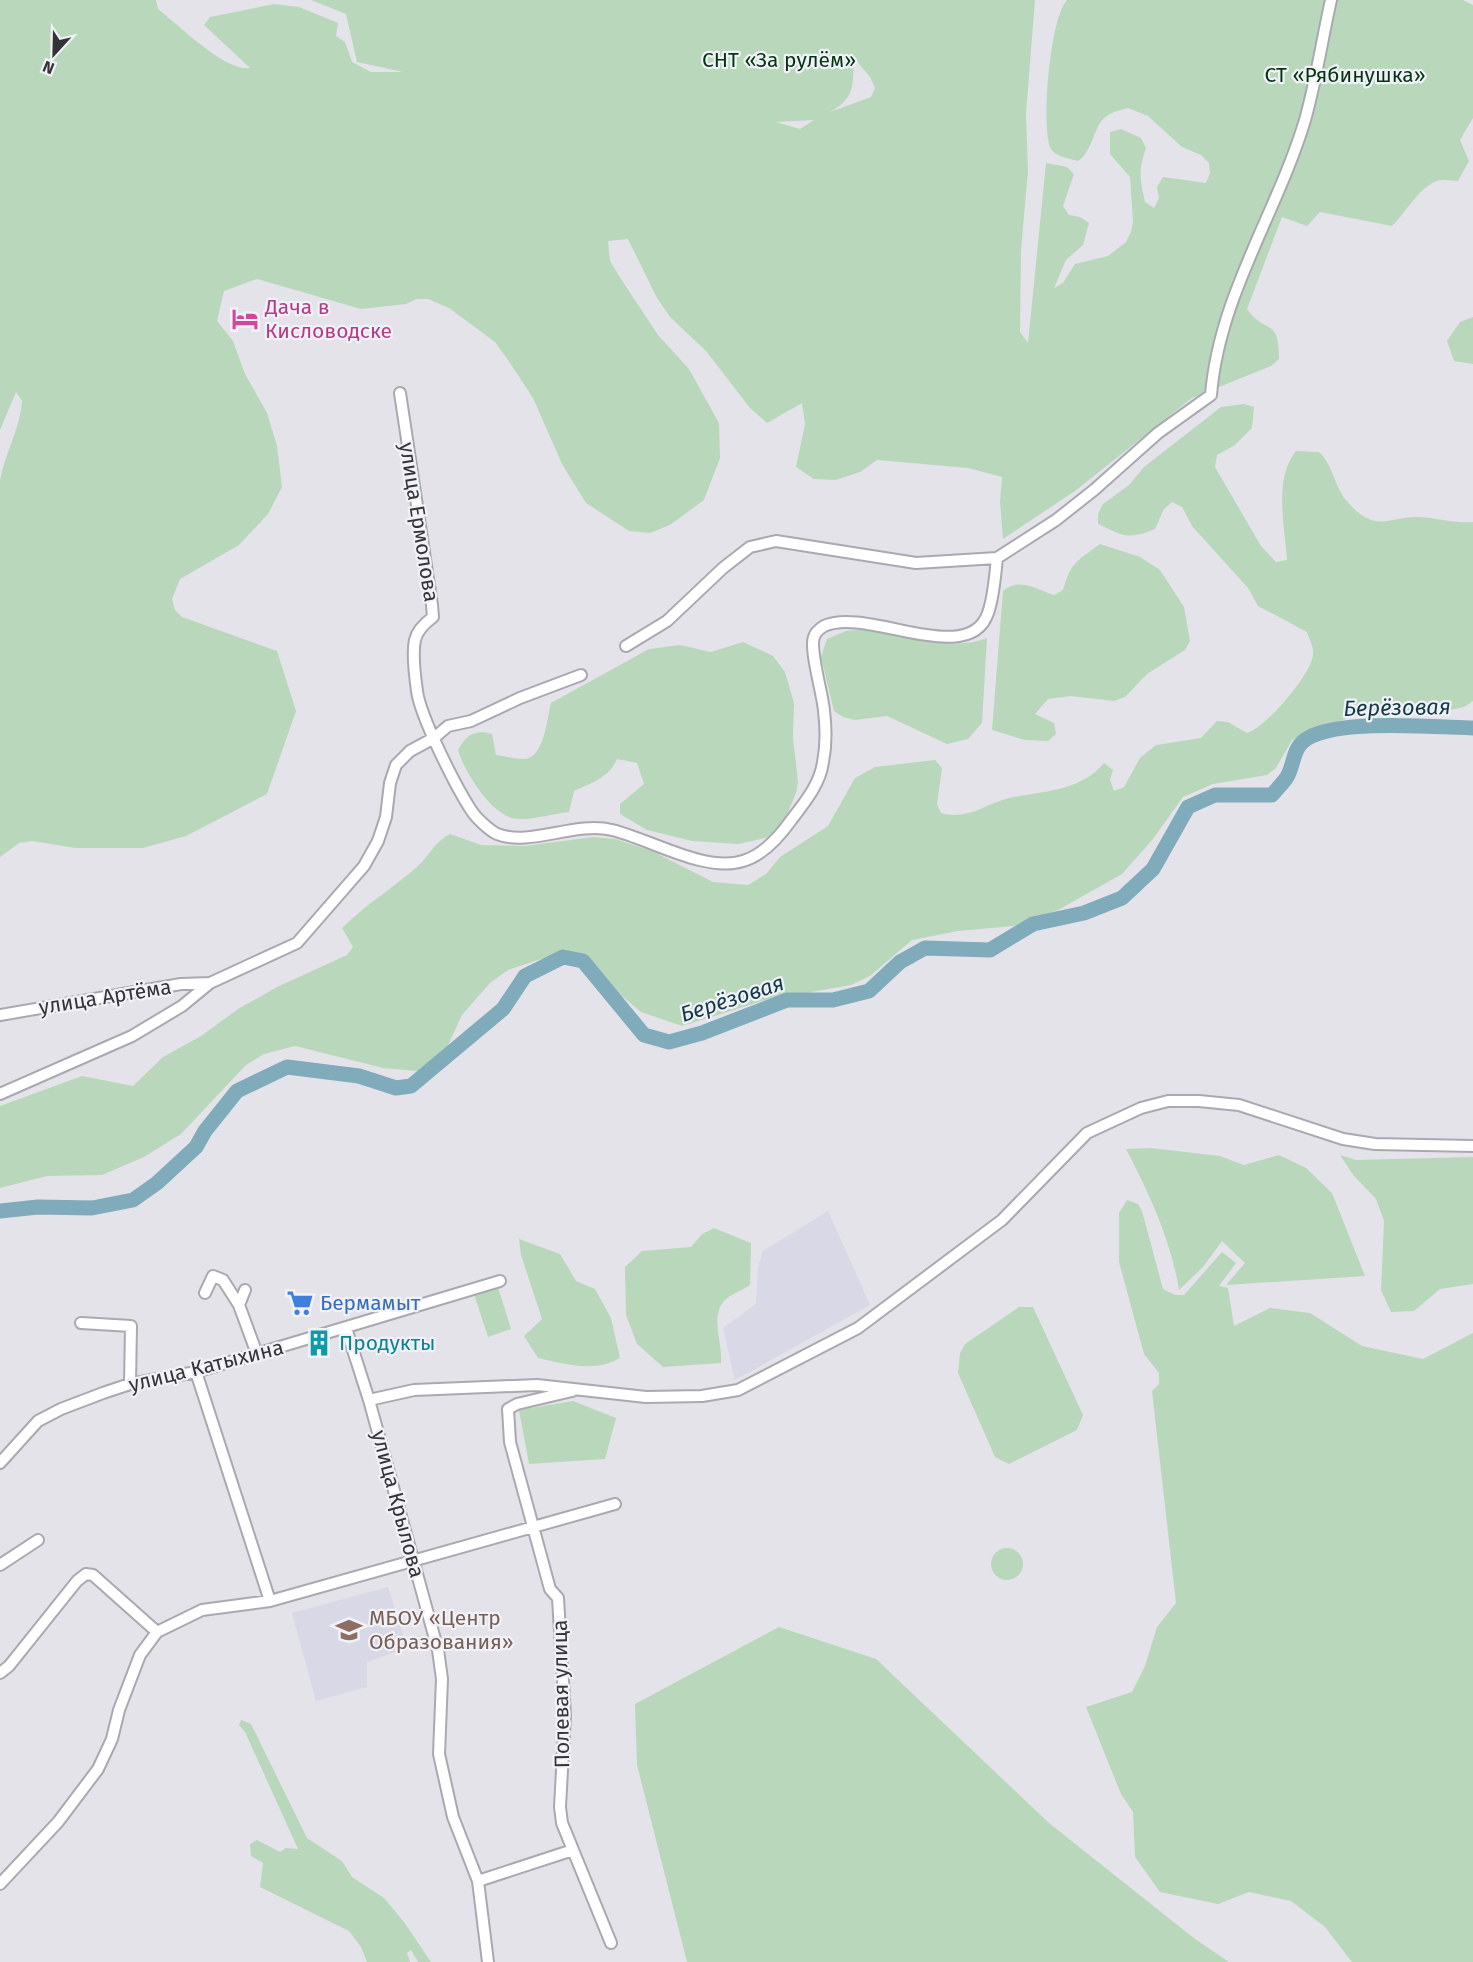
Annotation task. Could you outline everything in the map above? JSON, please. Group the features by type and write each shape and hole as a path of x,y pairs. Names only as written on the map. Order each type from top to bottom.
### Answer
{"street":[{"path":"626,646 667,621 723,567 750,547 776,541 916,563 997,558 1056,520 1094,490 1158,433 1211,395 1214,360 1226,317 1305,120 1331,0"},
{"name":"улица Ермолова","path":"400,393 433,617 421,627 414,640 417,692 434,738 472,812 495,833 514,838 573,829 610,829 716,865 743,861 762,851 782,835 814,789 824,763 825,713 813,654 813,637 822,627 838,622 873,624 944,638 965,636 977,630 988,615 997,558"},
{"path":"0,1094 132,1036 182,1006 210,983 297,943 364,866 378,841 396,765 410,751 434,738 448,726 471,721 520,698 581,675"},
{"name":"улица Артёма","path":"0,1015 181,984 210,983"},
{"path":"369,1400 414,1390 537,1385 646,1397 702,1396 738,1390 858,1328 997,1224 1087,1133 1150,1106 1168,1101 1239,1105 1343,1139 1375,1144 1473,1146"},
{"path":"205,1293 213,1276 223,1280 239,1305 257,1354"},
{"name":"улица Катыхина","path":"0,1463 38,1421 61,1409 130,1384 196,1372 500,1281"},
{"path":"239,1305 245,1290"},
{"path":"81,1323 130,1326 130,1384"},
{"name":"улица Крылова","path":"346,1328 369,1400 438,1650 442,1679 439,1754 443,1779 453,1817 478,1881 488,1962"},
{"path":"196,1372 270,1601"},
{"name":"Полевая улица","path":"578,1388 571,1392 517,1404 508,1409 510,1442 550,1589 558,1598 565,1715 560,1807 562,1823 611,1943"},
{"path":"0,1884 58,1822 98,1769 112,1739 119,1710 140,1655 157,1632 202,1610 270,1601 615,1504"},
{"path":"0,1564 38,1540"},
{"path":"0,1672 9,1666 77,1581 86,1574 93,1575 157,1632"},
{"path":"478,1881 573,1850"}],"shaded area":[{"path":"828,1211 870,1305 735,1380 723,1328 756,1304 758,1267 763,1251"},
{"name":"МБОУ «Центр Образования»","path":"388,1587 407,1648 367,1662 367,1687 316,1701 292,1613"}],"green space":[{"path":"0,0 156,0 158,9 202,46 228,63 250,68 204,25 210,17 274,4 299,7 338,23 336,36 345,42 352,62 371,72 403,72 357,62 346,14 311,0 1035,0 1026,114 1028,171 1021,250 1020,332 1028,343 1046,163 1067,167 1074,174 1063,206 1069,215 1080,217 1089,223 1083,245 1066,260 1054,288 1063,283 1075,264 1108,256 1126,242 1131,232 1133,222 1130,177 1110,154 1110,132 1121,129 1141,138 1146,148 1141,169 1142,187 1145,202 1154,208 1159,198 1157,187 1163,177 1206,183 1210,173 1209,163 1201,155 1182,147 1148,116 1128,108 1104,118 1088,150 1078,161 1062,157 1052,150 1047,135 1046,117 1049,72 1056,27 1067,0 1463,0 1473,5 1473,118 1460,140 1469,161 1458,181 1439,180 1425,188 1392,226 1320,212 1307,226 1282,217 1247,309 1260,322 1274,331 1277,337 1279,359 1271,366 1192,398 1075,491 1003,539 1000,502 1002,477 968,468 877,460 860,472 836,480 814,479 796,467 805,424 802,403 767,423 750,408 706,351 670,317 657,298 628,239 608,241 610,261 658,335 689,369 719,423 720,458 704,500 670,525 650,533 629,531 586,503 562,464 533,398 508,360 495,342 449,308 428,299 416,299 406,304 361,309 257,279 224,291 217,321 233,341 245,374 267,413 277,446 282,487 268,514 239,545 180,579 172,599 175,610 182,617 277,651 296,711 267,794 186,836 143,848 76,848 32,841 19,843 0,857 0,482 21,412 22,401 16,392 0,430","holes":["854,58 870,77 875,88 871,97 830,112 845,101 849,95 853,82","814,120 800,129 776,122"]},
{"path":"1473,317 1473,364 1454,361 1447,341 1460,322"},
{"path":"1244,404 1254,407 1252,428 1235,445 1217,455 1215,467 1261,546 1276,562 1287,560 1282,504 1283,489 1289,462 1296,451 1319,452 1324,457 1346,500 1355,510 1372,520 1389,521 1420,517 1473,522 1473,701 1464,707 1432,714 1386,713 1353,716 1292,740 1276,768 1267,775 1213,784 1183,797 1153,839 1122,874 1058,910 1014,926 958,931 912,940 870,976 851,985 766,1000 682,1026 641,1012 616,991 589,960 570,952 559,953 508,970 490,983 462,1015 444,1054 417,1071 383,1068 295,1046 264,1054 246,1065 181,1134 144,1157 102,1175 47,1176 0,1188 0,1106 82,1076 133,1086 163,1057 201,1036 238,1009 279,986 347,955 353,947 342,928 418,866 436,844 450,834 481,845 525,846 593,837 615,839 652,851 713,882 748,885 766,874 780,857 828,826 855,778 875,767 935,760 942,768 937,804 941,813 959,815 1009,798 1072,785 1084,780 1104,763 1113,770 1110,780 1114,791 1124,787 1140,758 1156,745 1201,738 1217,721 1228,722 1247,733 1255,729 1276,711 1305,675 1313,655 1307,632 1258,606 1248,588 1192,526 1182,507 1172,502 1164,509 1155,529 1138,535 1120,534 1098,524 1098,514 1103,504 1129,485 1144,467 1221,407"},
{"path":"1100,544 1140,557 1160,570 1184,607 1190,641 1185,650 1147,674 1125,697 1114,701 1071,696 1048,699 1035,714 1054,723 1056,734 1048,741 1025,740 992,730 1003,591 1015,585 1021,585 1034,587 1054,595 1063,590 1069,573 1076,563"},
{"path":"868,629 943,643 973,642 987,638 982,723 968,739 947,744 887,716 855,720 843,717 834,711 821,657 827,639 846,631"},
{"path":"743,642 773,656 785,672 794,703 793,738 798,782 784,822 770,837 738,844 692,841 647,830 620,814 620,804 644,784 637,763 617,759 614,766 604,775 574,791 569,812 517,819 498,810 489,802 480,792 461,759 458,750 461,745 472,734 481,732 492,734 496,755 521,759 531,757 544,737 551,703 649,649 680,645 711,652"},
{"path":"1151,1148 1220,1156 1244,1165 1279,1155 1306,1168 1332,1193 1365,1276 1226,1285 1245,1263 1222,1241 1203,1267 1179,1290 1165,1235 1126,1149"},
{"path":"1340,1155 1356,1160 1473,1157 1473,1284 1440,1289 1414,1311 1391,1312 1381,1290 1384,1221 1376,1199 1354,1176"},
{"path":"1127,1200 1138,1204 1142,1211 1163,1289 1175,1295 1184,1295 1222,1252 1236,1263 1219,1286 1228,1288 1234,1326 1270,1308 1310,1313 1362,1346 1423,1359 1473,1333 1473,1962 1352,1962 1325,1927 1291,1901 1249,1892 1218,1904 1160,1892 1135,1857 1133,1812 1121,1794 1086,1707 1132,1692 1145,1666 1157,1627 1176,1603 1152,1391 1159,1384 1159,1373 1144,1354 1119,1262 1119,1213"},
{"path":"714,1228 751,1243 750,1285 733,1294 724,1301 720,1308 717,1323 721,1363 663,1367 637,1344 626,1315 625,1267 642,1251 691,1247 702,1234"},
{"path":"519,1239 560,1254 576,1281 595,1289 611,1318 620,1358 600,1365 580,1366 538,1358 524,1336 542,1319 521,1255"},
{"path":"498,1287 511,1329 488,1337 474,1294"},
{"path":"1019,1307 1033,1307 1083,1415 1077,1430 1009,1464 995,1457 958,1373 960,1353 965,1344"},
{"path":"573,1401 616,1418 605,1459 529,1464 519,1410"},
{"path":"1007,1548 1018,1553 1023,1564 1018,1575 1007,1580 996,1575 991,1564 996,1553"},
{"path":"779,1627 876,1659 1049,1823 1195,1939 1229,1962 687,1962 637,1765 635,1704"},
{"path":"241,1720 251,1724 307,1838 342,1861 352,1877 384,1898 404,1922 431,1962 418,1962 411,1950 407,1953 410,1962 367,1962 361,1947 349,1931 260,1887 263,1863 251,1856 250,1844 257,1840 280,1852 286,1848 298,1849 245,1732 239,1725"}],"waterway":[{"name":"Берёзовая","path":"0,1211 38,1207 92,1208 133,1200 157,1183 196,1147 205,1131 237,1091 287,1067 359,1076 396,1088 411,1086 503,1009 525,976 563,957 583,961 644,1035 669,1042 702,1033 787,1000 833,1000 869,991 900,962 925,948 990,950 1033,924 1084,913 1122,898 1153,869 1188,807 1215,795 1272,795 1290,772 1299,746 1308,738 1323,732 1364,726 1473,728"}],"place":[{"name":"Дача в Кисловодске","path":"245,319"},
{"name":"Бермамыт","path":"300,1303"},
{"name":"Продукты","path":"319,1343"},
{"name":"МБОУ «Центр Образования»","path":"349,1630"}],"park label":[{"name":"СНТ «За рулём»","path":"779,60"},
{"name":"СТ «Рябинушка»","path":"1345,75"}]}
